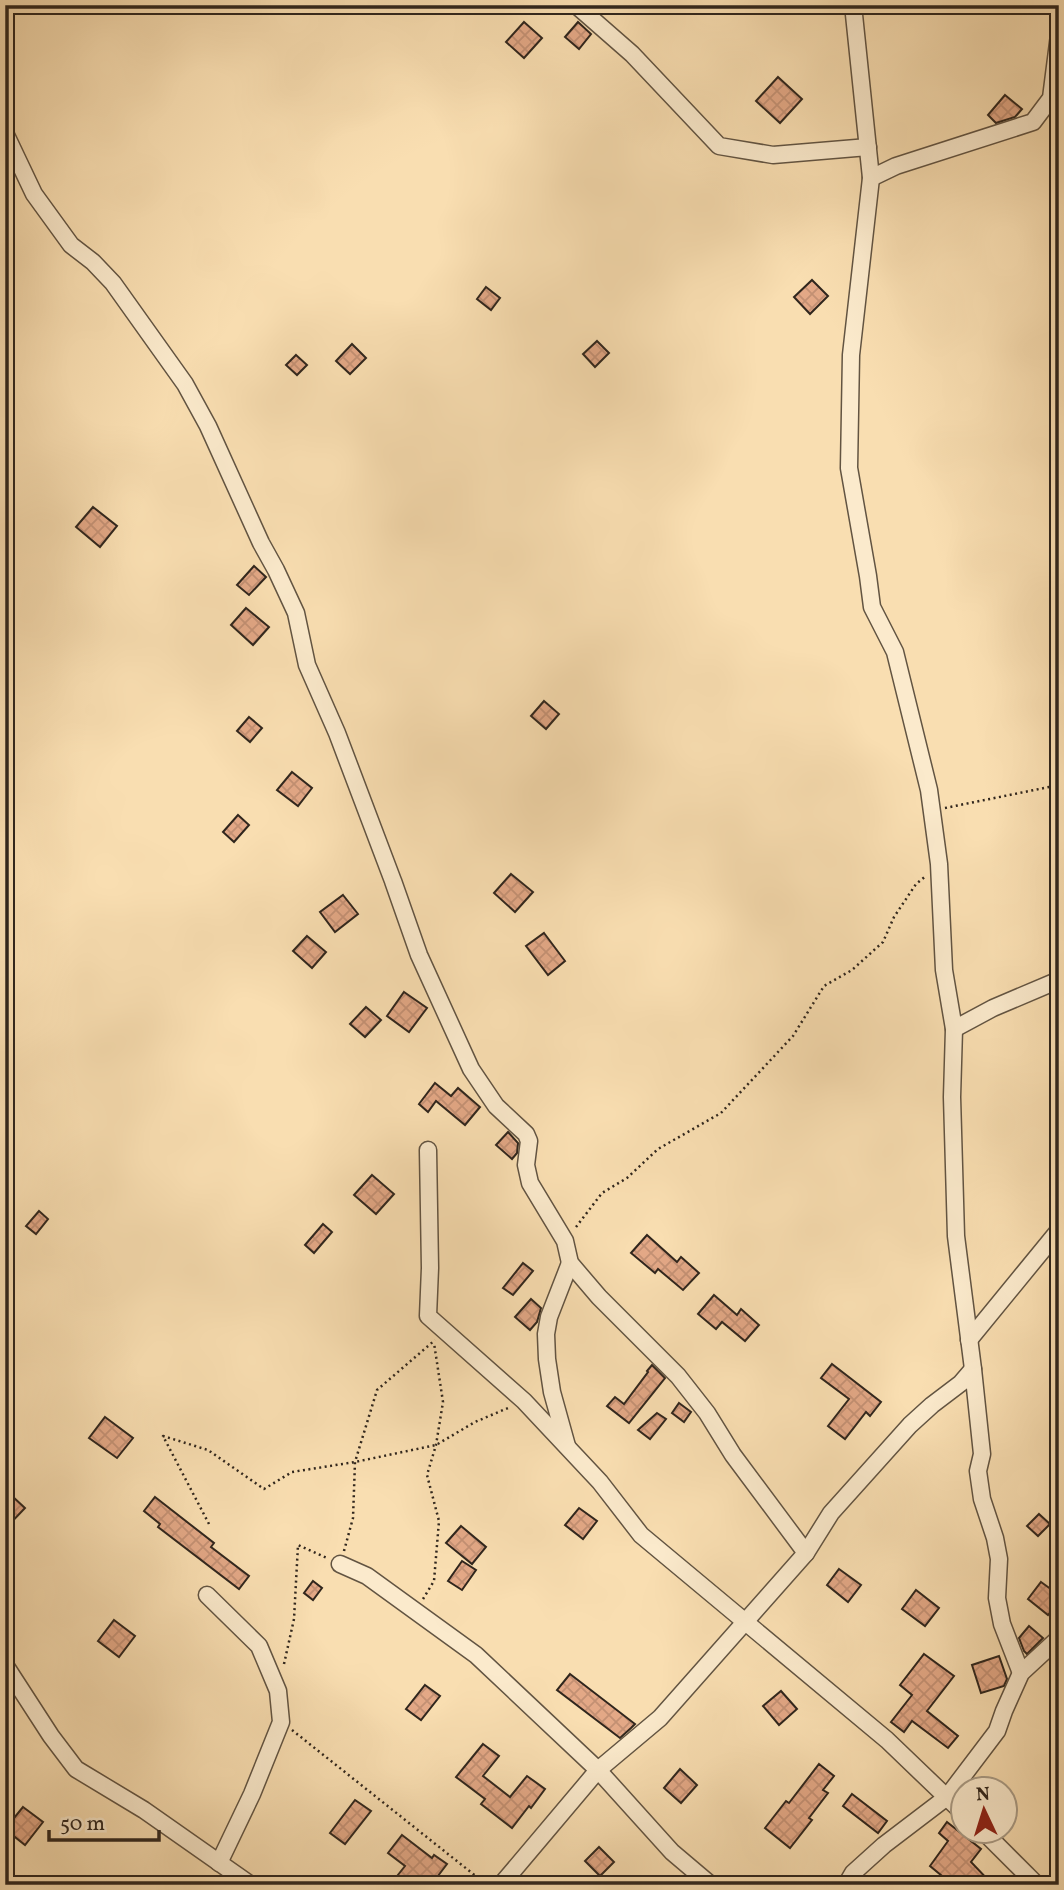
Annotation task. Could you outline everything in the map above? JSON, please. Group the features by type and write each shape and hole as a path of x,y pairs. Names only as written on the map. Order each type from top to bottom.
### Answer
{"street":[{"path":"576,5 632,54 719,146 773,155 867,146"},
{"path":"853,5 871,178 851,355 849,468 872,607 895,652 929,790 939,866 944,970 954,1029 952,1097 956,1236 982,1454 978,1471 982,1499 999,1559 997,1598 1002,1625 1021,1673"},
{"path":"871,178 896,166 1033,122 1051,98 1059,34"},
{"path":"5,133 34,194 72,245 93,262 113,284 185,384 208,426 261,543 296,612 307,665 337,733 419,955 471,1069 496,1106 526,1134 529,1141 526,1165 530,1183 565,1241 570,1263 599,1297 678,1376 806,1553"},
{"path":"954,1029 993,1008 1059,980"},
{"path":"428,1150 428,1316 439,1336 524,1401 600,1482 640,1535 887,1740 947,1797"},
{"path":"969,1340 1059,1230"},
{"path":"567,1448 552,1392 546,1334 570,1263"},
{"path":"501,1885 598,1770 660,1718 806,1553 831,1513 901,1435 932,1405 961,1383 973,1369"},
{"path":"340,1564 367,1576 476,1655 598,1770 672,1852 711,1885"},
{"path":"207,1595 259,1646 278,1691 281,1721 252,1794 219,1863"},
{"path":"846,1885 853,1873 884,1845 947,1797 997,1731 1021,1673 1059,1638"},
{"path":"5,1665 76,1769 144,1810 251,1885"},
{"path":"996,1844 1037,1885"}],"path":[{"path":"931,809 1059,785"},
{"path":"565,1241 602,1193 627,1178 658,1149 721,1113 793,1036 824,986 852,970 883,942 894,917 916,884 939,866"},
{"path":"414,1612 434,1581 439,1521 427,1475 436,1446 443,1402 439,1336"},
{"path":"283,1667 294,1619 299,1545 340,1564 353,1518 355,1462 377,1390 439,1336"},
{"path":"209,1524 163,1436 208,1450 264,1489 292,1472 436,1446 475,1422 524,1401"},
{"path":"281,1721 487,1885"},
{"path":"5,1871 13,1885"}],"building":[{"path":"524,22 542,38 524,58 506,42"},
{"path":"578,22 591,34 579,49 565,37"},
{"path":"778,77 802,99 780,123 756,101"},
{"path":"1005,95 1022,109 1015,117 996,123 988,115"},
{"path":"812,280 828,296 810,314 794,297"},
{"path":"486,287 500,298 491,310 477,299"},
{"path":"597,341 609,353 595,367 583,354"},
{"path":"352,344 366,358 350,374 336,361"},
{"path":"296,355 307,365 297,375 286,365"},
{"path":"93,507 117,526 100,547 76,527"},
{"path":"254,566 266,577 249,595 237,585"},
{"path":"246,608 269,627 253,645 231,625"},
{"path":"544,701 559,714 546,729 531,716"},
{"path":"249,717 262,728 250,742 237,731"},
{"path":"292,772 312,788 298,806 277,790"},
{"path":"238,815 249,825 234,842 223,832"},
{"path":"511,874 533,892 515,912 494,893"},
{"path":"343,895 358,914 335,932 320,912"},
{"path":"544,933 565,961 548,975 526,946"},
{"path":"307,936 326,952 312,968 293,951"},
{"path":"404,992 427,1008 409,1032 387,1016"},
{"path":"366,1007 381,1020 365,1037 350,1024"},
{"path":"435,1083 451,1096 458,1088 480,1107 465,1125 436,1101 428,1112 419,1104"},
{"path":"508,1132 518,1143 517,1153 512,1159 496,1145"},
{"path":"372,1175 394,1194 376,1214 354,1195"},
{"path":"39,1211 48,1219 36,1234 26,1226"},
{"path":"323,1224 332,1232 314,1253 305,1245"},
{"path":"647,1235 677,1262 681,1257 699,1273 683,1290 658,1269 655,1273 631,1253"},
{"path":"523,1263 533,1271 513,1295 503,1288"},
{"path":"714,1295 737,1315 741,1309 759,1325 745,1341 722,1322 716,1329 698,1314"},
{"path":"531,1299 541,1308 537,1322 530,1330 515,1317"},
{"path":"832,1364 881,1402 870,1416 866,1412 845,1439 828,1426 849,1399 821,1378"},
{"path":"652,1365 665,1378 629,1423 607,1406 615,1397 624,1404"},
{"path":"679,1403 691,1412 684,1422 672,1413"},
{"path":"657,1413 666,1419 650,1439 638,1430"},
{"path":"105,1417 133,1438 117,1458 89,1438"},
{"path":"11,1495 25,1508 5,1529 5,1502"},
{"path":"155,1497 214,1543 211,1547 249,1576 239,1589 158,1527 160,1524 144,1511"},
{"path":"579,1508 597,1521 583,1539 565,1525"},
{"path":"1039,1514 1050,1524 1038,1536 1027,1526"},
{"path":"461,1526 486,1547 472,1564 446,1543"},
{"path":"462,1561 476,1570 462,1590 448,1581"},
{"path":"839,1569 861,1585 848,1602 827,1585"},
{"path":"313,1581 322,1588 313,1600 304,1593"},
{"path":"1041,1582 1059,1595 1059,1601 1048,1615 1028,1599"},
{"path":"916,1590 939,1608 925,1626 902,1609"},
{"path":"114,1620 135,1636 119,1657 98,1641"},
{"path":"1029,1626 1043,1638 1027,1654 1019,1638"},
{"path":"924,1654 954,1676 927,1711 958,1736 948,1748 912,1721 904,1732 891,1722 912,1695 900,1685"},
{"path":"999,1656 1007,1679 1004,1686 981,1693 972,1665"},
{"path":"570,1674 635,1724 620,1738 557,1690"},
{"path":"425,1685 440,1696 421,1720 406,1709"},
{"path":"781,1691 797,1709 779,1725 763,1706"},
{"path":"483,1744 499,1756 483,1776 510,1797 527,1776 545,1789 512,1828 481,1804 485,1799 456,1777"},
{"path":"819,1764 834,1776 823,1790 828,1793 809,1818 812,1820 790,1848 765,1828 786,1801 789,1803"},
{"path":"680,1769 697,1785 681,1803 664,1788"},
{"path":"852,1794 887,1821 878,1833 843,1806"},
{"path":"355,1800 371,1811 345,1844 330,1833"},
{"path":"23,1807 43,1822 25,1845 5,1829"},
{"path":"947,1822 948,1823 948,1841 939,1833"},
{"path":"402,1835 432,1858 434,1855 447,1864 431,1885 390,1885 405,1866 388,1853"},
{"path":"948,1841 948,1844 975,1844 981,1849 971,1862 993,1885 953,1885 930,1866"},
{"path":"599,1847 614,1862 600,1876 585,1861"}]}
